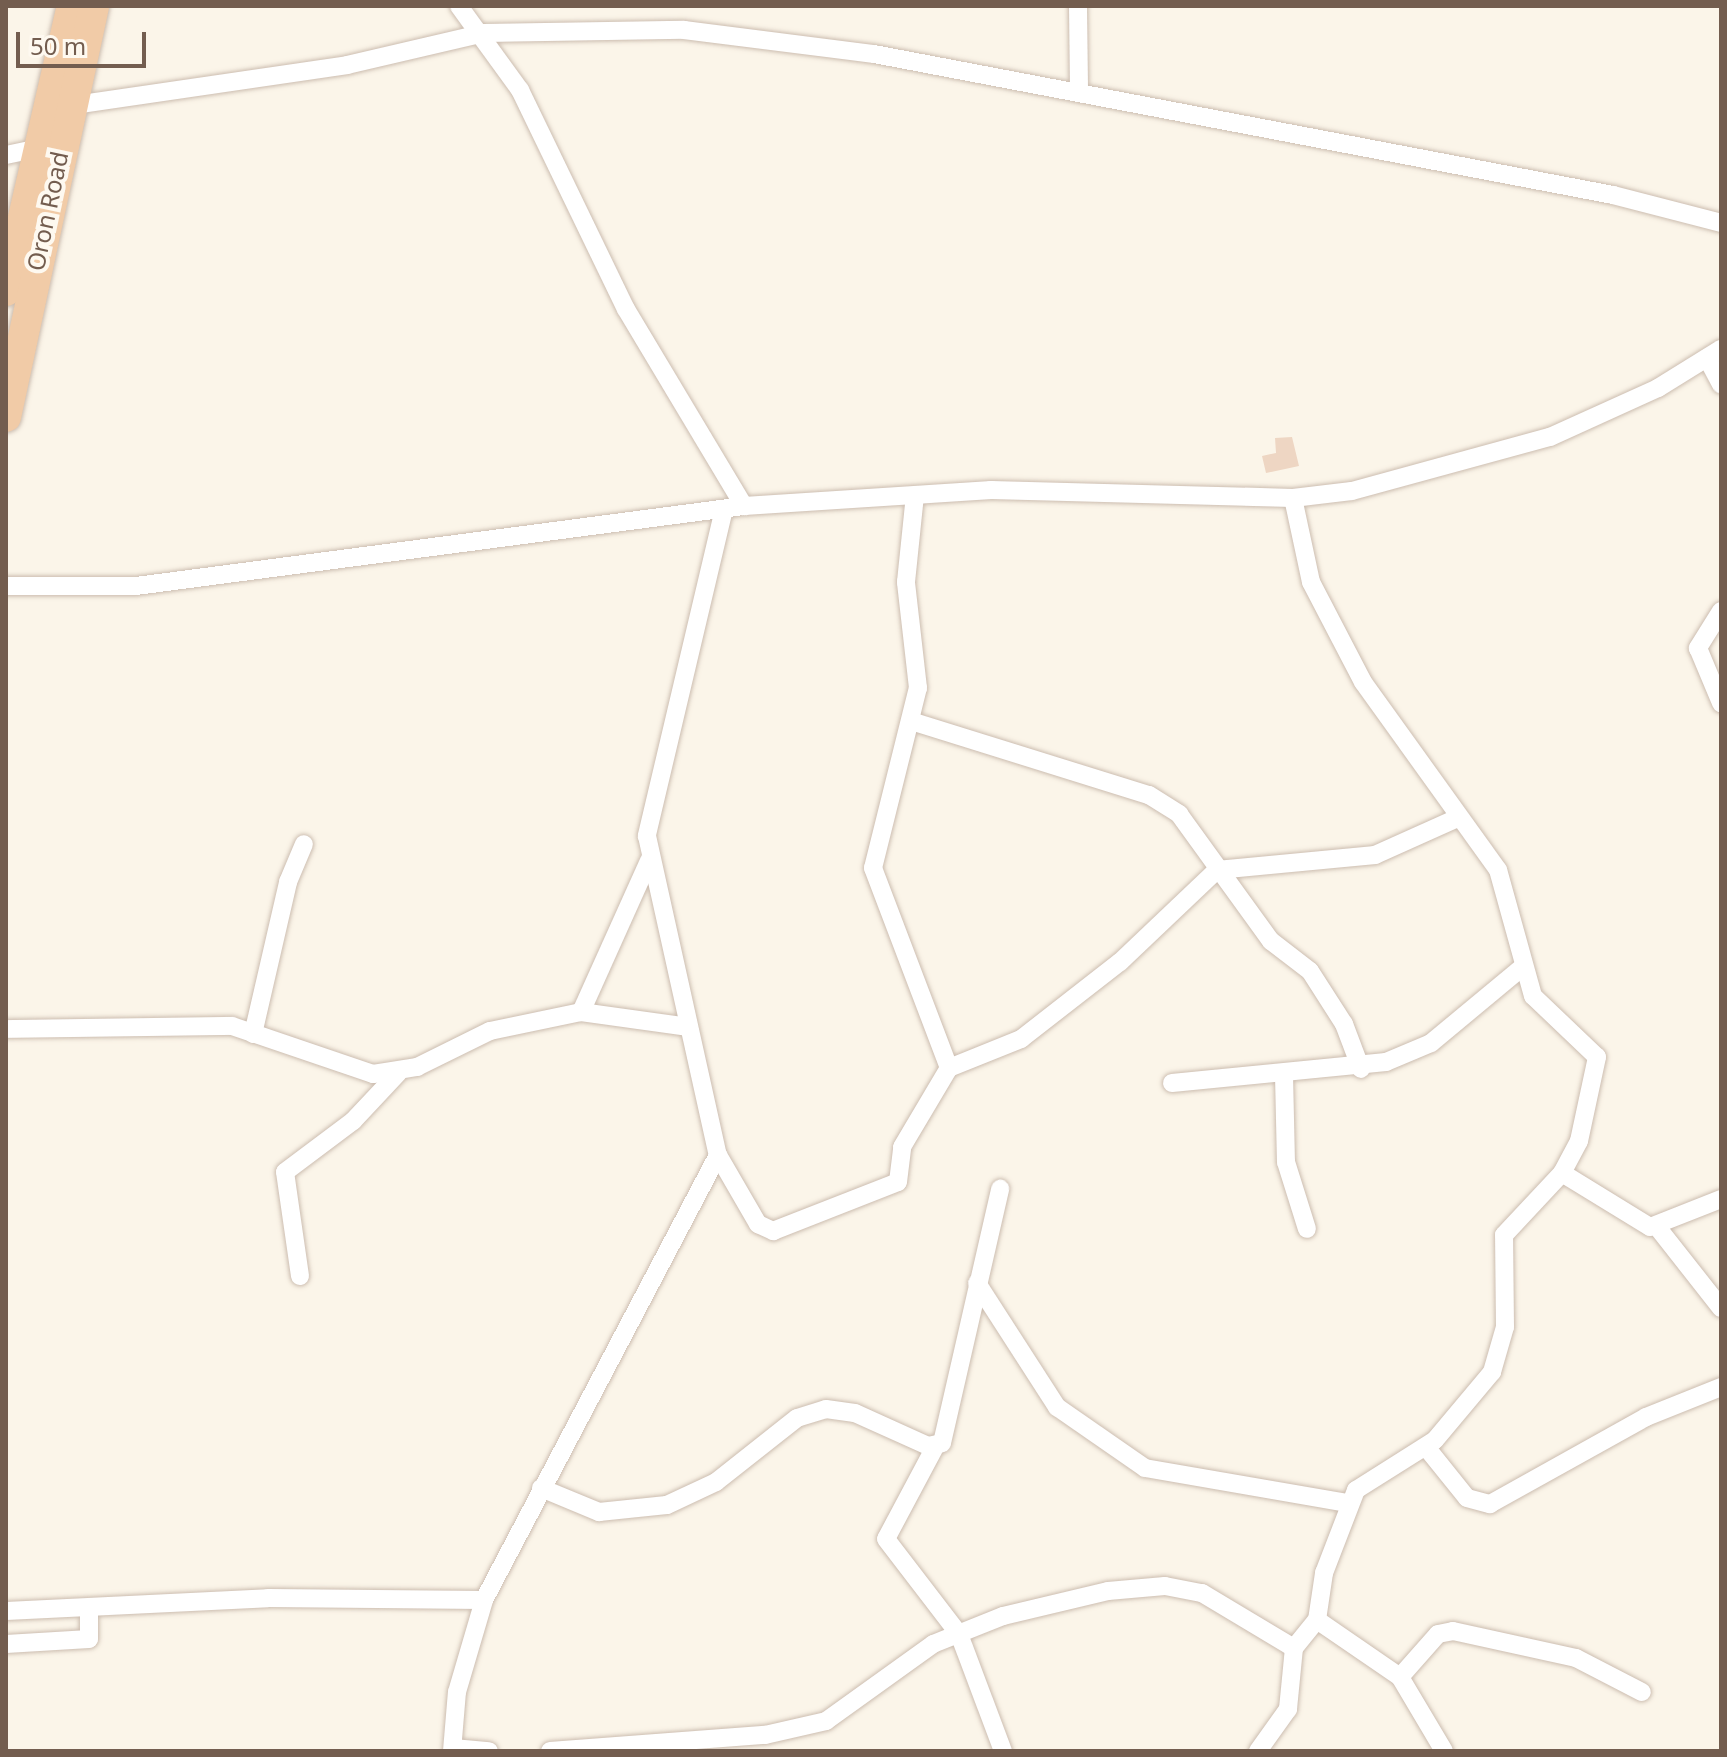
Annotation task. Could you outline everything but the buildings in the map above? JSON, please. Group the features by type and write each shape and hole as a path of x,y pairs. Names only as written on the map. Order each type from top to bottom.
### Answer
{"highway":[{"path":"59,105 72,6"},
{"name":"Oron Road","path":"6,417 49,148 59,105 94,6"},
{"path":"6,291 49,148"}],"street":[{"path":"459,6 484,33 520,90 626,309 744,506"},
{"path":"1078,6 1079,93"},
{"path":"59,105 347,65 484,33 684,30 874,54 1613,195 1721,223"},
{"path":"6,155 49,148"},
{"path":"6,586 150,585 744,506 915,495 1293,498 1430,475 1550,437 1714,354 1721,384"},
{"path":"915,495 906,582 918,688 873,868 949,1068"},
{"path":"1258,1751 1288,1709 1294,1648 1317,1620 1348,1503 1368,1478 1426,1447 1492,1372 1505,1327 1504,1235 1562,1173 1579,1141 1597,1057 1533,996 1520,969 1498,870 1455,819 1318,600 1293,498"},
{"path":"724,509 701,582 691,668 648,814 649,861 718,1155 762,1229 788,1226 898,1182 902,1147 949,1068 1021,1039 1120,962 1217,870 1375,855 1455,819"},
{"path":"1721,611 1698,638 1721,703"},
{"path":"911,721 1149,795 1179,814 1271,941 1310,971 1344,1024 1361,1069"},
{"path":"253,1034 288,882 304,844"},
{"path":"581,1012 649,861"},
{"path":"1172,1083 1361,1069 1431,1043 1520,969"},
{"path":"300,1276 285,1172 353,1121 398,1073 490,1031 581,1012 689,1027"},
{"path":"6,1029 211,1024 253,1034 350,1071 398,1073"},
{"path":"1284,1075 1286,1162 1307,1229"},
{"path":"489,1751 452,1749 457,1692 484,1600 718,1155"},
{"path":"1562,1173 1658,1228 1721,1308"},
{"path":"1000,1189 977,1283 947,1433 936,1445 886,1539 959,1634 1003,1751"},
{"path":"1658,1228 1721,1199"},
{"path":"977,1283 1057,1407 1145,1468 1348,1503"},
{"path":"1426,1447 1467,1498 1490,1504 1646,1417 1721,1387"},
{"path":"541,1488 599,1512 667,1505 716,1482 797,1418 826,1409 936,1445"},
{"path":"550,1751 765,1735 826,1721 902,1664 959,1634 1108,1591 1165,1586 1202,1593 1294,1648"},
{"path":"6,1611 89,1610 268,1598 484,1600"},
{"path":"6,1644 89,1639 89,1610"},
{"path":"1317,1620 1400,1677 1444,1751"},
{"path":"1400,1677 1438,1634 1453,1631 1576,1658 1642,1692"}]}
